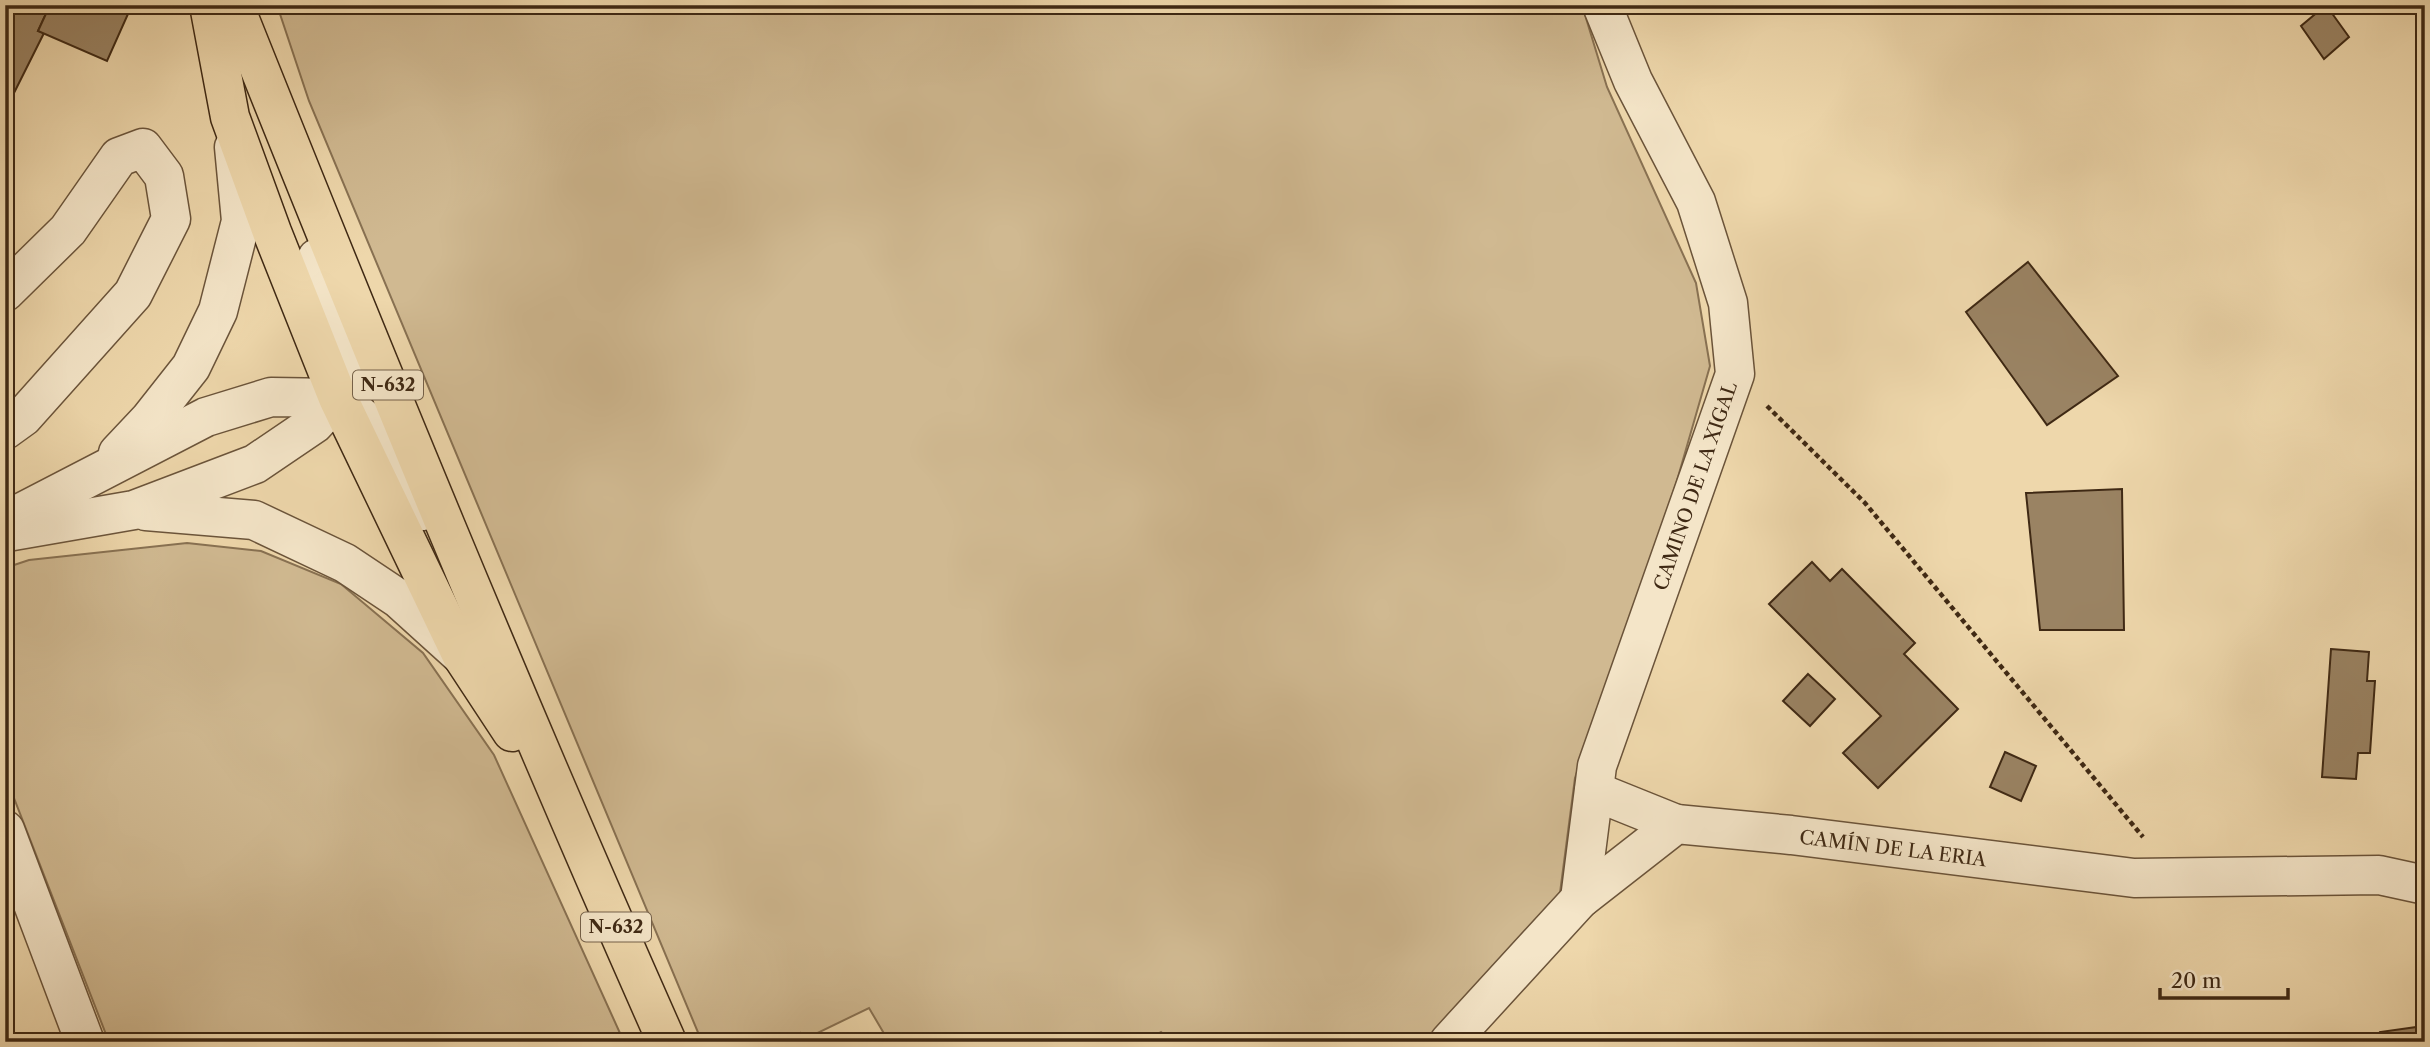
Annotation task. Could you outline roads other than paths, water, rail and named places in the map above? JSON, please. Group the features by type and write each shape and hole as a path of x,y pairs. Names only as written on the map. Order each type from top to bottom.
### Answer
{"highway":[{"path":"209,5 230,117 338,398 462,656 565,812"},
{"name":"N-632","path":"233,5 500,658 667,1042"}],"street":[{"name":"CAMINO DE LA XIGAL","path":"1580,899 1594,791 1602,753 1735,374 1728,303 1696,202 1633,80 1602,5"},
{"path":"5,533 134,510 255,464 314,424 338,398 347,353 333,297 284,171 276,112"},
{"path":"98,475 150,419 191,367 218,311 242,221 230,117"},
{"path":"5,292 68,230 119,157 142,148 164,176 171,219 133,294 23,417 5,430"},
{"path":"5,522 206,417 271,397 338,398 385,436 500,658"},
{"path":"134,510 254,520 345,563 399,599 462,656"},
{"name":"CAMÍN DE LA ERIA","path":"1594,791 1676,824 1791,835 2133,878 2379,875 2425,885"},
{"path":"1449,1042 1580,899 1676,824"},
{"path":"5,830 85,1042"}]}
